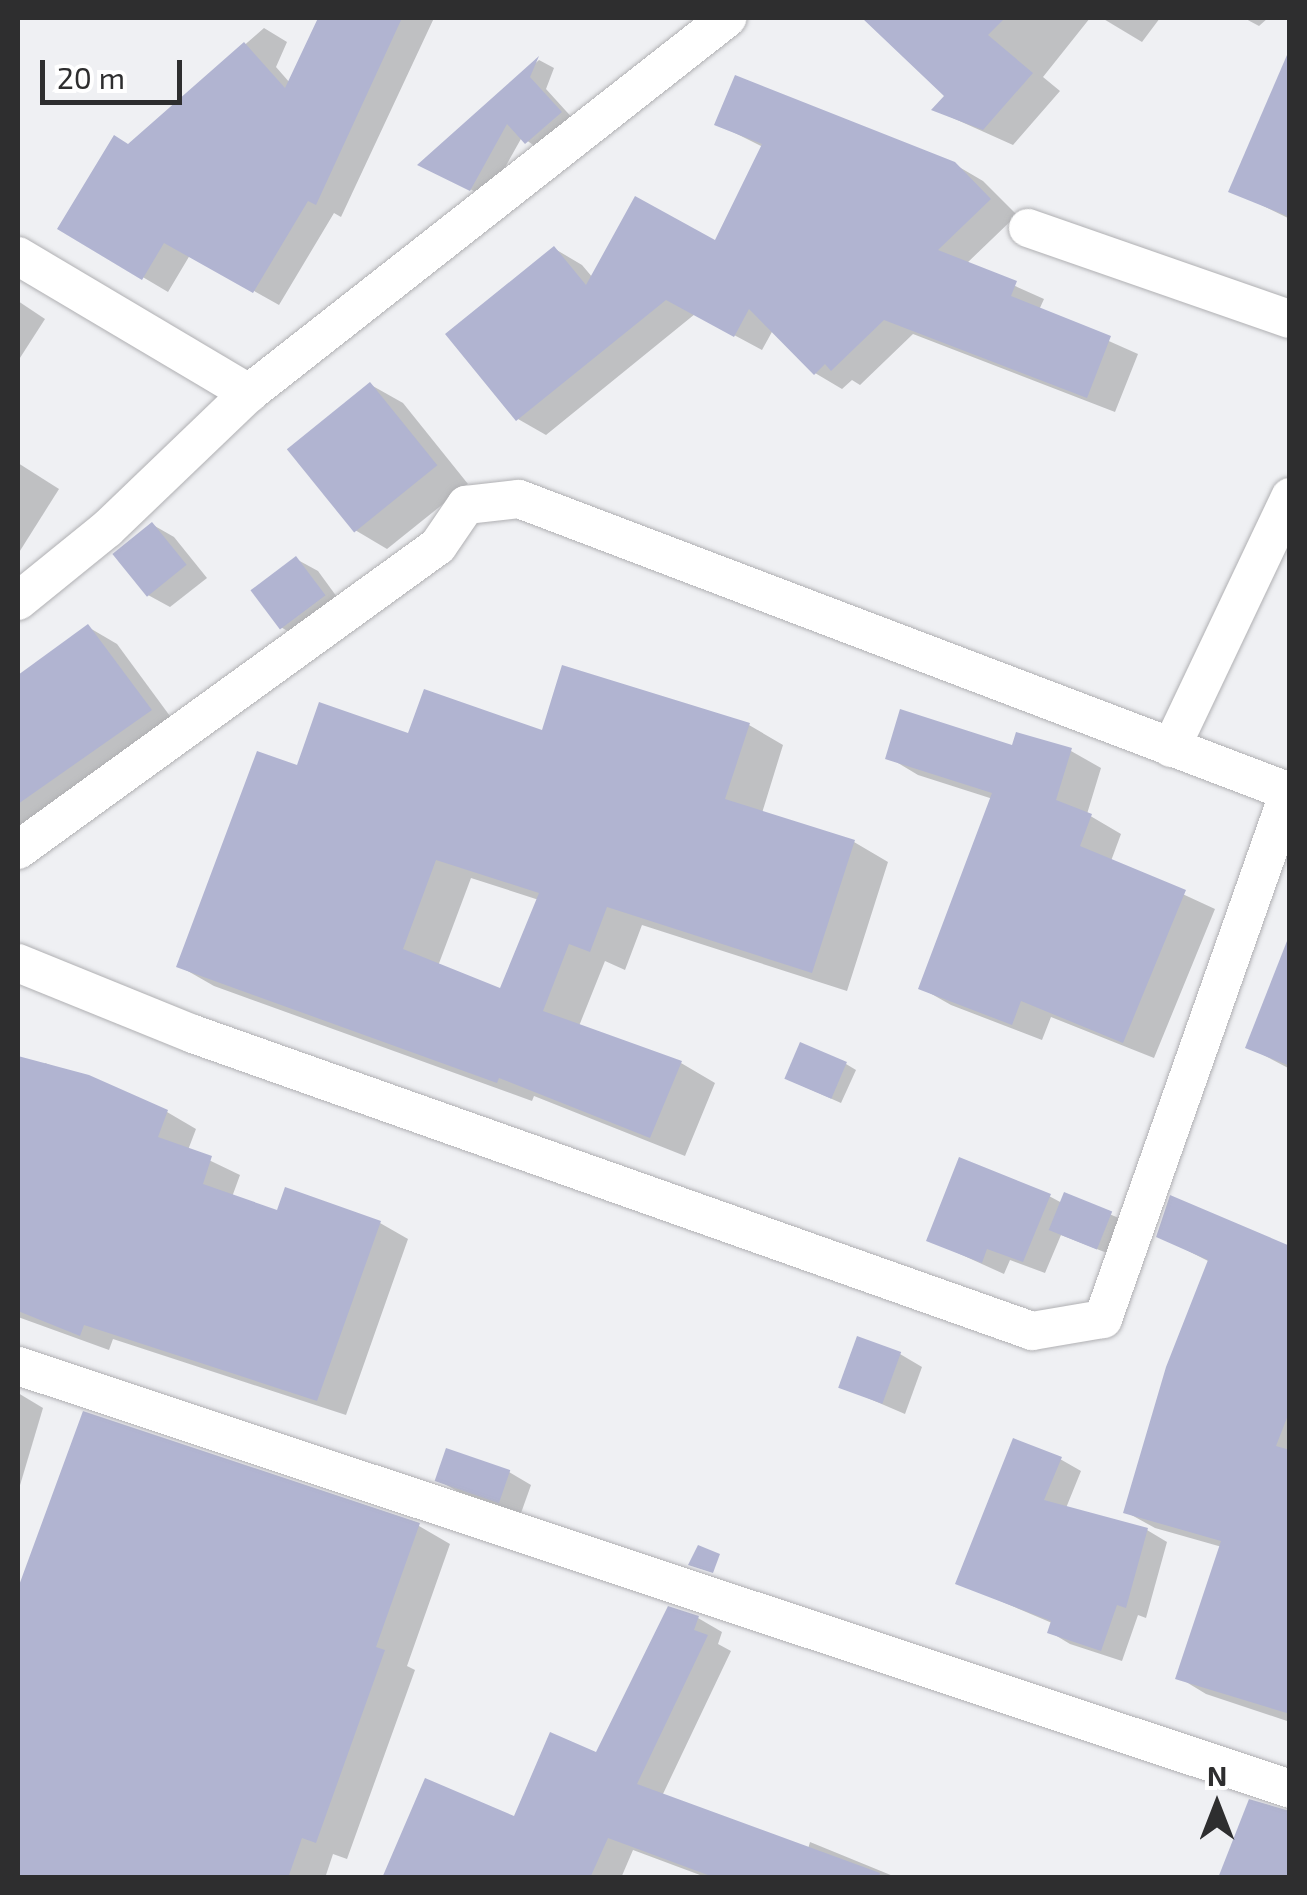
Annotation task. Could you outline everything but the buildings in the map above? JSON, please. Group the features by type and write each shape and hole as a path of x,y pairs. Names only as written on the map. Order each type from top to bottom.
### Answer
{"street":[{"path":"18,602 107,529 249,393 727,18"},
{"path":"1028,228 1290,319"},
{"path":"18,256 249,393"},
{"path":"1170,748 1290,497"},
{"path":"18,850 438,546 466,505 519,499 1289,792 1103,1318 1032,1331 192,1034 18,963"},
{"path":"18,1366 1290,1789"}]}
